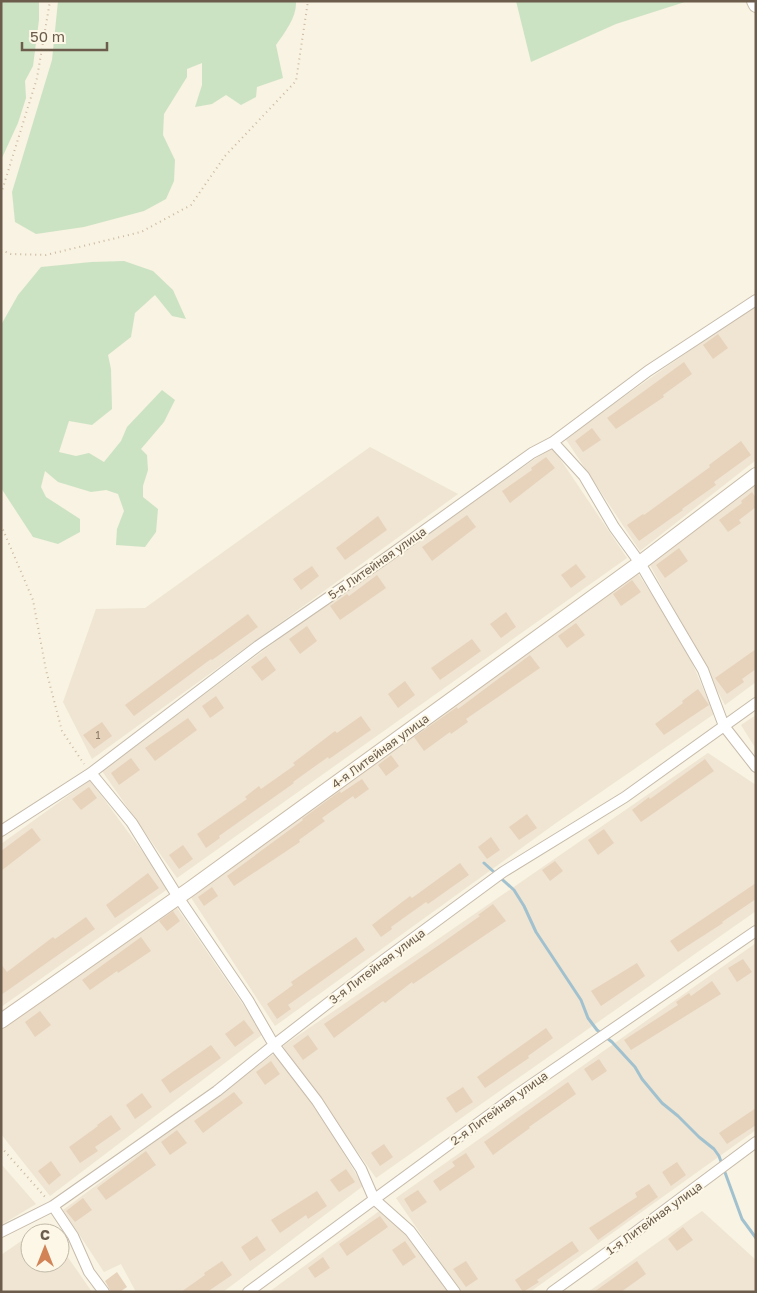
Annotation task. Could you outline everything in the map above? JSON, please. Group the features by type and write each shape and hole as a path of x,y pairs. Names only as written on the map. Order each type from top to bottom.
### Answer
{"street":[{"path":"754,1 756,5"},
{"name":"5-я Литейная улица","path":"1,831 91,773 258,646 390,555 532,453 553,442 648,371 756,300"},
{"path":"553,442 584,476 614,527 640,562 703,670 724,726 756,767"},
{"name":"4-я Литейная улица","path":"1,1021 178,897 640,562 756,474"},
{"name":"3-я Литейная улица","path":"1,1232 53,1206 217,1091 274,1044 503,872 625,797 756,702"},
{"path":"91,773 132,823 178,897 248,1000 274,1044 317,1101 361,1170 374,1199 410,1231 455,1292"},
{"name":"2-я Литейная улица","path":"248,1292 515,1096 756,931"},
{"name":"1-я Литейная улица","path":"552,1292 756,1142"},
{"path":"53,1206 74,1236 89,1272 104,1292"}],"path":[{"path":"1,194 37,78 50,1"},
{"path":"1,250 11,254 46,255 103,242 141,232 190,205 225,156 296,81 308,1"},
{"path":"1,525 33,600 46,670 62,731 91,773"},
{"path":"1,1147 53,1206"}],"shaded area":[{"path":"756,304 756,460 640,551 565,438"},
{"path":"370,447 458,494 92,759 63,702 96,609 145,608"},
{"path":"552,447 627,558 177,878 102,771 307,618"},
{"path":"756,485 756,682 725,705 650,565"},
{"path":"637,572 684,644 714,714 556,823 275,1026 190,896"},
{"path":"756,715 756,749 741,725"},
{"path":"708,753 756,785 756,911 376,1178 283,1046"},
{"path":"90,780 169,888 1,1007 1,844"},
{"path":"175,905 263,1034 50,1196 1,1134 1,1029"},
{"path":"756,943 756,1130 530,1292 461,1292 396,1198"},
{"path":"275,1053 314,1103 363,1186 223,1292 136,1292 121,1264 104,1272 63,1210"},
{"path":"1,1164 36,1204 1,1225"},
{"path":"382,1209 410,1238 449,1292 269,1292"},
{"path":"702,1211 756,1260 756,1292 588,1292"},
{"path":"20,1242 20,1273 70,1273 70,1260 92,1292 1,1292 1,1255"}],"green space":[{"path":"1,1 39,1 39,20 33,66 25,81 26,98 18,123 1,160"},
{"path":"58,1 296,1 296,7 287,30 276,45 283,78 257,87 256,97 241,105 226,95 212,104 195,107 202,85 202,63 187,69 187,77 164,114 163,135 175,160 174,181 166,199 144,211 84,227 36,234 15,222 12,192 52,60"},
{"path":"516,1 688,1 616,24 531,62"},
{"path":"124,261 153,271 173,290 186,319 172,316 155,295 135,313 131,337 108,355 111,369 112,409 92,425 69,421 59,452 76,456 89,453 104,462 121,441 127,427 162,390 175,400 164,422 141,449 147,455 148,470 143,486 143,497 158,509 156,532 145,547 116,545 117,529 124,511 118,494 106,490 91,492 58,482 45,471 41,487 46,497 80,519 80,532 58,544 33,537 1,488 1,325 18,295 41,267"}],"building":[{"path":"718,334 728,348 713,359 703,345"},
{"path":"684,362 692,374 663,395 664,397 616,429 607,418"},
{"path":"592,428 601,440 583,452 575,441"},
{"path":"741,441 751,455 714,482 716,485 639,541 627,525 644,515 710,467 709,465"},
{"path":"546,457 555,468 510,503 502,491 532,470 531,468"},
{"path":"752,492 756,498 756,507 739,520 741,523 728,532 719,520 742,503 741,501"},
{"path":"467,515 476,527 432,561 422,547"},
{"path":"378,516 387,530 345,560 336,548"},
{"path":"679,548 688,561 665,578 656,565"},
{"path":"576,564 586,577 571,588 561,575"},
{"path":"312,566 319,576 301,590 293,579"},
{"path":"377,575 386,588 340,620 330,606 347,594 349,596"},
{"path":"632,580 641,592 621,606 613,594"},
{"path":"506,612 516,627 501,638 490,624"},
{"path":"248,614 258,627 134,716 125,705"},
{"path":"576,623 585,635 567,648 558,636"},
{"path":"307,626 317,641 300,654 289,639"},
{"path":"472,639 481,651 440,680 431,668"},
{"path":"756,649 756,669 742,679 744,682 727,694 715,678"},
{"path":"530,655 540,668 466,719 468,722 451,734 450,732 424,751 414,737 457,707 458,709"},
{"path":"266,656 276,670 262,681 251,667"},
{"path":"405,681 415,695 398,708 388,694"},
{"path":"698,689 709,705 664,735 655,724"},
{"path":"216,696 224,708 210,718 202,706"},
{"path":"361,716 371,730 293,782 219,836 220,838 206,848 197,834 247,799 245,797 259,786 261,789 295,765 293,763 335,731 337,733"},
{"path":"188,718 197,730 155,761 145,748"},
{"path":"102,722 112,736 94,749 83,735"},
{"path":"391,755 399,766 386,776 378,765"},
{"path":"131,758 140,770 119,785 111,773"},
{"path":"705,759 714,771 641,822 632,810"},
{"path":"362,779 369,789 355,799 353,796 322,818 325,821 299,840 300,842 234,886 227,876 340,791 341,793"},
{"path":"89,787 97,798 81,810 72,799"},
{"path":"527,814 537,828 519,840 509,827"},
{"path":"32,828 41,840 1,871 1,851"},
{"path":"604,829 614,843 598,855 588,840"},
{"path":"491,837 500,850 487,859 478,847"},
{"path":"183,845 193,859 179,869 169,855"},
{"path":"555,861 563,871 550,881 542,870"},
{"path":"460,863 469,875 428,904 426,902 391,927 392,929 381,937 372,925 410,896 412,898"},
{"path":"148,873 159,888 115,918 106,905"},
{"path":"756,883 756,899 678,952 670,941"},
{"path":"212,887 218,896 204,906 198,897"},
{"path":"493,904 506,921 413,984 412,982 385,1003 383,1001 334,1038 324,1024 442,943 480,916 478,915"},
{"path":"173,911 180,921 167,931 159,921"},
{"path":"86,917 95,929 1,995 1,964 7,972 53,937 55,939"},
{"path":"141,937 151,951 90,990 82,980"},
{"path":"356,937 365,950 288,1005 291,1009 277,1019 267,1004 293,985 291,982"},
{"path":"743,959 752,972 737,982 728,968"},
{"path":"637,963 645,976 601,1006 591,991"},
{"path":"712,981 721,994 631,1050 624,1040 678,1005 676,1002 689,993 691,996"},
{"path":"40,1011 51,1025 35,1037 25,1022"},
{"path":"244,1020 254,1033 235,1047 225,1034"},
{"path":"546,1028 553,1038 528,1056 529,1058 485,1088 477,1077"},
{"path":"308,1035 318,1049 303,1060 293,1046"},
{"path":"211,1045 221,1058 170,1093 161,1080"},
{"path":"599,1059 607,1071 592,1081 584,1069"},
{"path":"271,1061 280,1074 265,1085 256,1072"},
{"path":"568,1082 576,1094 493,1155 484,1142"},
{"path":"463,1087 473,1102 456,1113 446,1098"},
{"path":"234,1092 243,1103 203,1133 194,1121"},
{"path":"142,1093 152,1107 135,1119 126,1105"},
{"path":"756,1108 756,1125 727,1144 719,1133"},
{"path":"111,1115 121,1129 95,1147 98,1151 80,1163 69,1147"},
{"path":"177,1130 187,1143 170,1155 161,1142"},
{"path":"384,1144 393,1157 380,1166 371,1153"},
{"path":"146,1151 156,1165 106,1200 97,1188"},
{"path":"466,1153 475,1167 440,1191 433,1181 455,1166 452,1162"},
{"path":"51,1161 61,1175 49,1185 38,1171"},
{"path":"677,1162 686,1175 671,1186 662,1172"},
{"path":"346,1169 355,1182 339,1192 330,1180"},
{"path":"649,1184 658,1197 598,1240 589,1228 637,1197 635,1193"},
{"path":"418,1190 427,1202 412,1212 404,1199"},
{"path":"317,1191 327,1206 308,1219 306,1215 280,1233 271,1220"},
{"path":"83,1198 92,1210 75,1222 66,1211"},
{"path":"380,1216 388,1227 347,1256 339,1244"},
{"path":"683,1227 693,1240 677,1251 668,1239"},
{"path":"257,1236 266,1250 250,1261 241,1247"},
{"path":"405,1241 416,1257 403,1266 392,1250"},
{"path":"572,1241 579,1251 523,1292 515,1280"},
{"path":"323,1257 330,1268 315,1278 308,1268"},
{"path":"222,1261 232,1275 207,1292 181,1292 205,1275 204,1273"},
{"path":"466,1261 478,1279 466,1287 453,1269"},
{"path":"637,1261 646,1274 621,1292 594,1292"},
{"path":"117,1272 127,1287 120,1292 111,1292 105,1281"}],"waterway":[{"path":"484,863 514,890 536,932 581,1000 588,1018 597,1030 612,1042 635,1067 642,1079 662,1103 714,1149 719,1156 742,1219 756,1238"}]}
